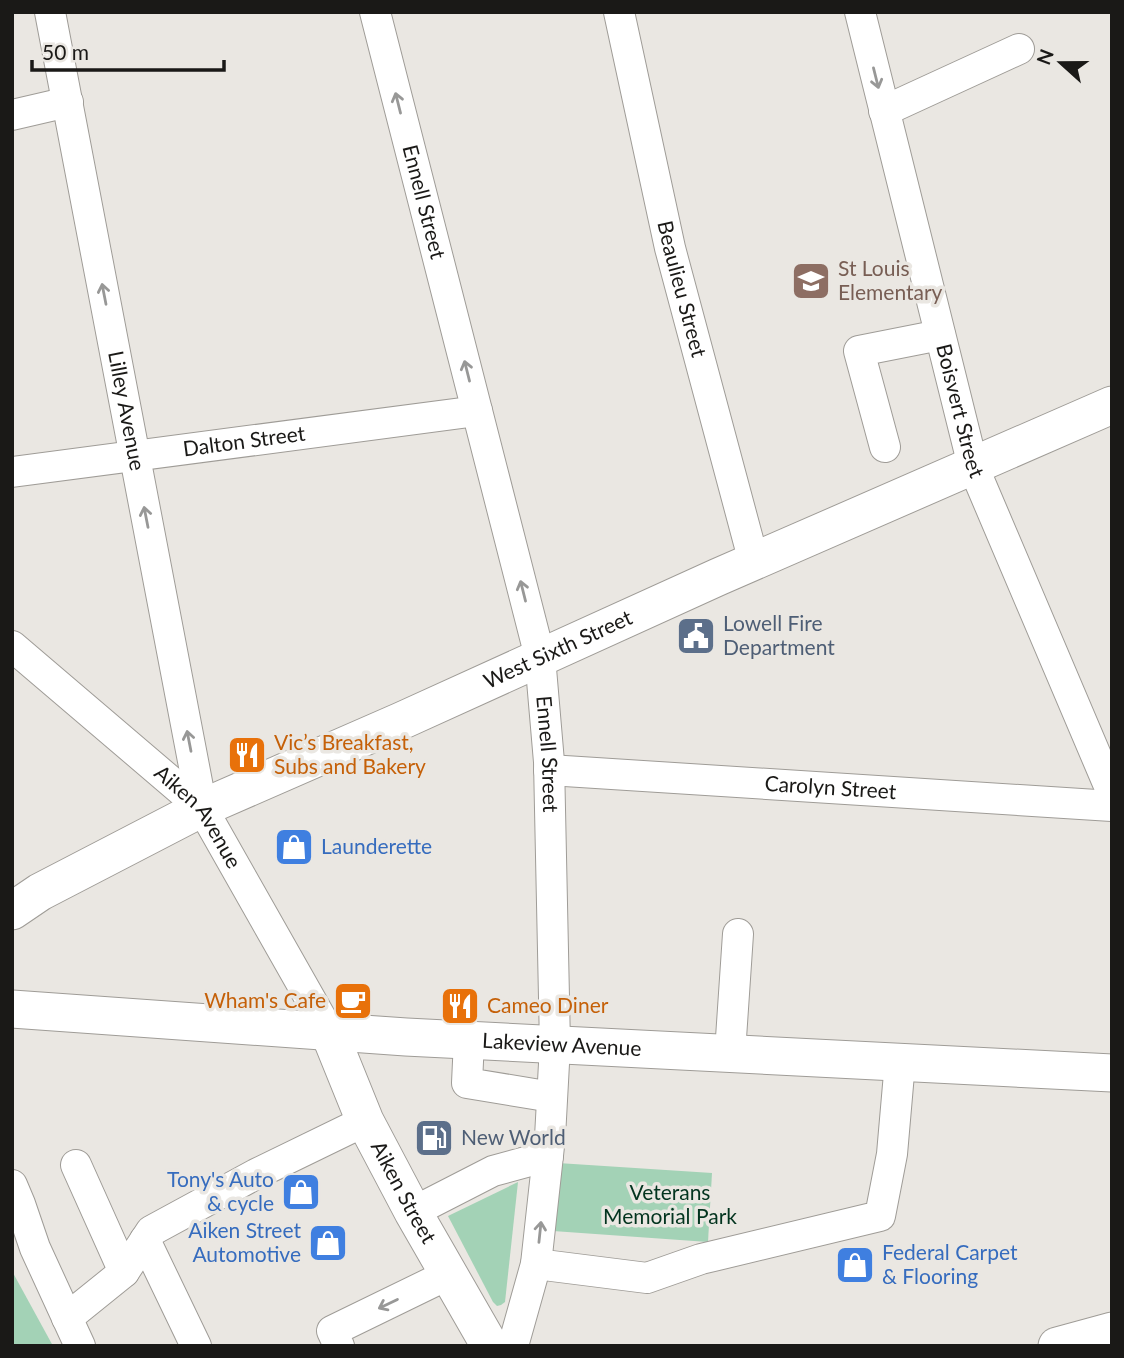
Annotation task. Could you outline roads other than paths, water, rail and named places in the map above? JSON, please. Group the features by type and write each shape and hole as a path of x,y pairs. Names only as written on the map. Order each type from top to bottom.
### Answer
{"main road":[{"name":"West Sixth Street","path":"12,911 40,892 202,808 1112,405"},
{"name":"Lakeview Avenue","path":"12,1009 329,1032 1112,1073"},
{"name":"Aiken Street","path":"329,1032 365,1121 413,1212 490,1346"},
{"path":"1057,1346 1112,1331"}],"street":[{"name":"Lilley Avenue","path":"50,12 202,808"},
{"name":"Ennell Street","path":"375,12 540,657 550,770 555,1045 548,1156 536,1264 513,1346"},
{"name":"Beaulieu Street","path":"619,12 670,248 754,562"},
{"name":"Boisvert Street","path":"860,12 973,466 1112,793"},
{"path":"884,111 1019,49"},
{"path":"12,115 68,103"},
{"path":"885,447 859,351 940,335"},
{"name":"Dalton Street","path":"12,472 477,411"},
{"name":"Aiken Avenue","path":"12,646 202,808 329,1032"},
{"name":"Carolyn Street","path":"550,770 1112,806"},
{"path":"730,1053 738,934"},
{"path":"469,1040 467,1083 552,1097"},
{"path":"536,1264 647,1279 701,1259 880,1216 892,1154 900,1062"},
{"path":"66,1318 124,1272 150,1231 256,1174 365,1121"},
{"path":"413,1212 493,1171 548,1156"},
{"path":"76,1165 124,1272"},
{"path":"12,1185 35,1248 80,1346"},
{"path":"145,1240 196,1346"},
{"path":"339,1346 331,1331 449,1274"}],"place":[{"name":"St Louis Elementary","path":"811,281"},
{"name":"Lowell Fire Department","path":"696,636"},
{"name":"Vic’s Breakfast, Subs and Bakery","path":"247,755"},
{"name":"Launderette","path":"294,847"},
{"name":"Wham's Cafe","path":"353,1001"},
{"name":"Cameo Diner","path":"460,1006"},
{"name":"New World","path":"434,1138"},
{"name":"Tony's Auto & cycle","path":"301,1192"},
{"name":"Aiken Street Automotive","path":"328,1243"},
{"name":"Federal Carpet & Flooring","path":"855,1265"}],"park label":[{"name":"Veterans Memorial Park","path":"670,1205"}]}
